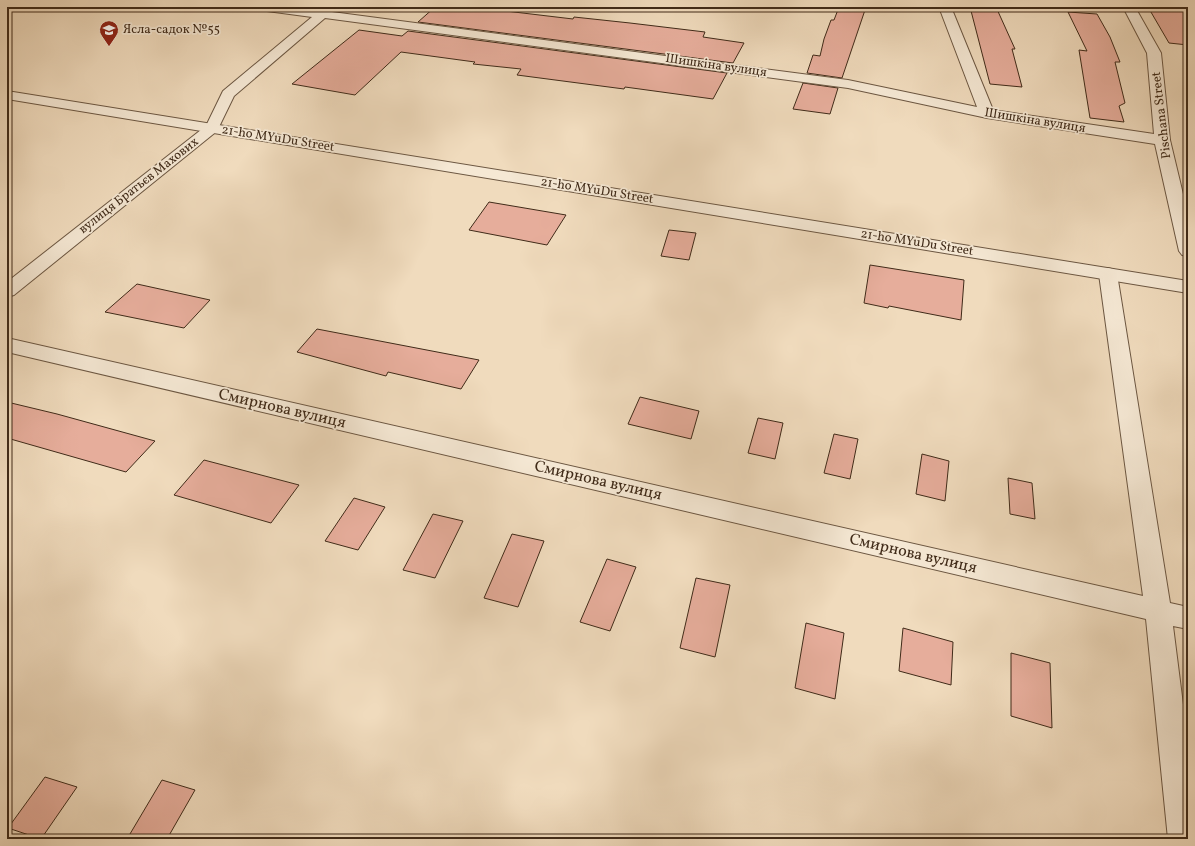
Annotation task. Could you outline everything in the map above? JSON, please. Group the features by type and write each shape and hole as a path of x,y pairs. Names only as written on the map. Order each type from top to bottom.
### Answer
{"street":[{"name":"Шишкіна вулиця","path":"267,7 326,11 848,84 987,114 1162,140"},
{"path":"945,7 987,114"},
{"name":"Pischana Street","path":"1128,7 1154,53 1162,140 1188,251"},
{"name":"вулиця Братьєв Махових","path":"7,291 212,128 228,94 326,11"},
{"name":"21-ho MYuDu Street","path":"7,95 1188,287"},
{"path":"1108,274 1158,611 1184,839"},
{"name":"Смирнова вулиця","path":"7,345 1188,618"}],"building":[{"path":"435,7 472,7 573,19 574,17 630,23 705,32 703,37 744,43 733,63 418,22"},
{"path":"839,7 866,7 842,78 807,73 813,55 820,56 831,20 834,20"},
{"path":"970,7 996,7 1015,49 1012,49 1022,87 990,84"},
{"path":"1148,7 1180,7 1188,18 1188,45 1169,43"},
{"path":"1068,12 1097,14 1110,37 1120,62 1115,62 1125,103 1119,106 1124,122 1090,118 1079,50 1087,51"},
{"path":"359,30 402,36 408,31 727,73 713,99 625,87 624,89 517,75 521,69 473,64 475,62 401,52 355,95 292,84"},
{"path":"803,83 838,88 830,114 793,109"},
{"path":"489,202 566,215 547,245 469,230"},
{"path":"669,230 696,233 689,260 661,256"},
{"path":"870,265 964,280 961,320 889,306 888,308 864,303"},
{"path":"137,284 210,300 184,328 105,312"},
{"path":"317,329 479,360 461,389 388,372 386,376 297,352"},
{"path":"640,397 699,411 691,439 628,424"},
{"path":"7,402 155,441 126,472 7,438"},
{"path":"758,418 783,423 775,459 748,453"},
{"path":"834,434 858,439 850,479 824,473"},
{"path":"922,454 949,461 945,501 916,494"},
{"path":"204,460 299,485 271,523 174,495"},
{"path":"1008,478 1032,483 1035,519 1010,514"},
{"path":"354,498 385,507 358,550 325,541"},
{"path":"433,514 463,521 435,578 403,570"},
{"path":"512,534 544,541 518,607 484,598"},
{"path":"607,559 636,567 610,631 580,622"},
{"path":"696,578 730,585 715,657 680,648"},
{"path":"806,623 844,633 835,699 795,688"},
{"path":"903,628 953,642 951,685 899,671"},
{"path":"1011,653 1050,663 1052,728 1011,716"},
{"path":"45,777 77,787 41,839 8,828"},
{"path":"162,780 195,790 167,839 127,839"}],"place":[{"name":"Ясла-садок №55","path":"109,47"}]}
